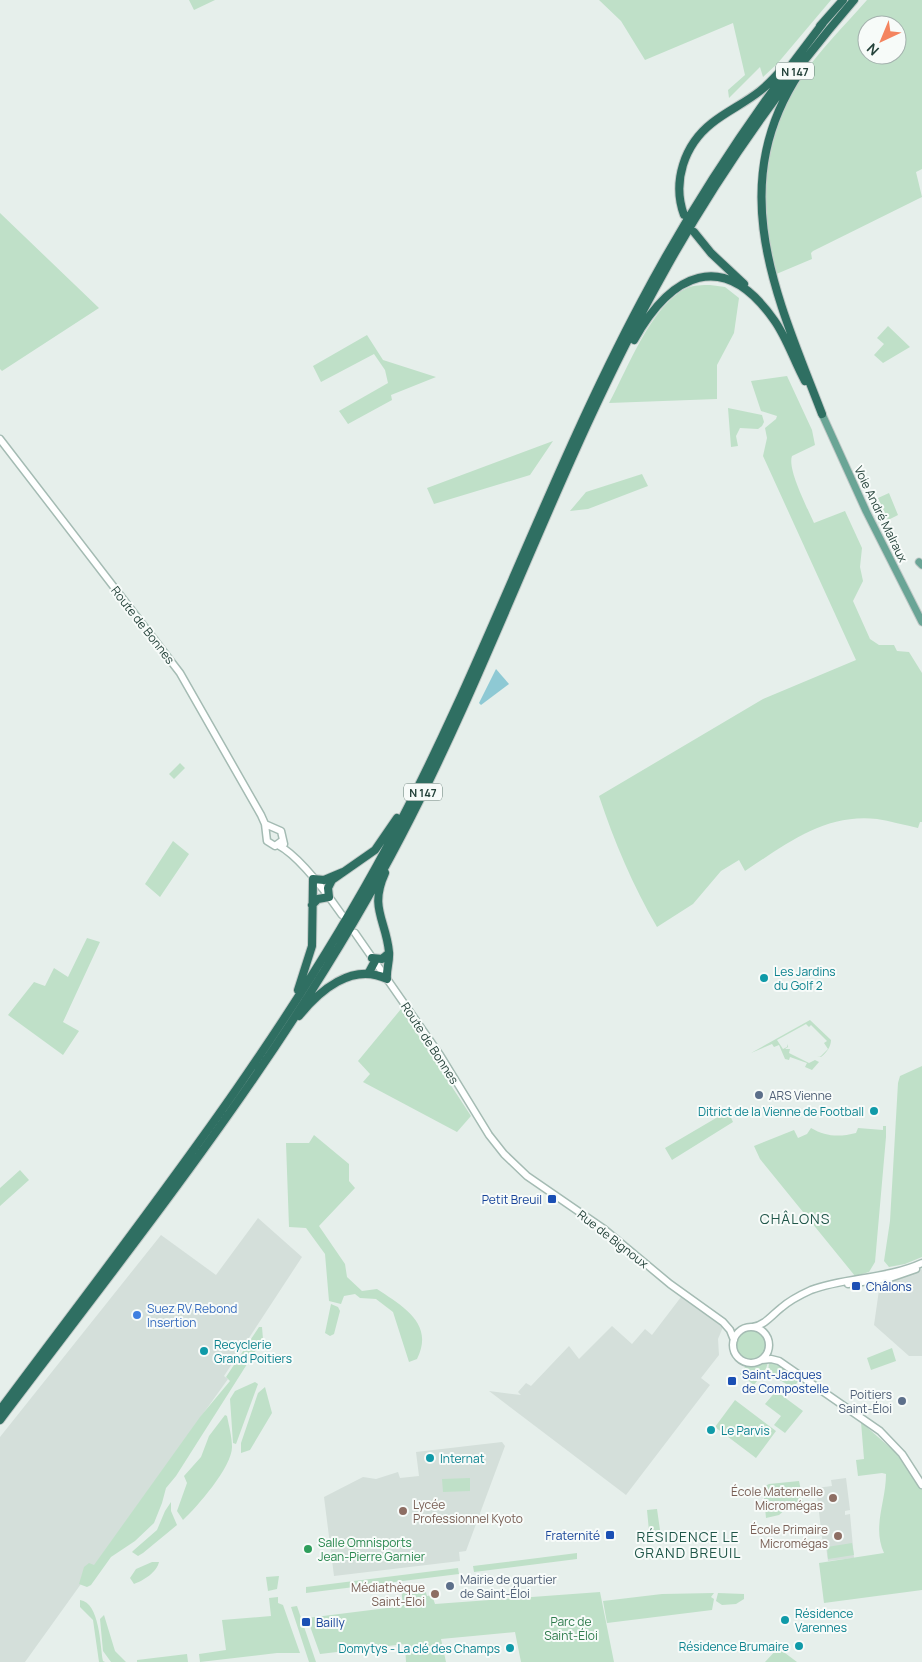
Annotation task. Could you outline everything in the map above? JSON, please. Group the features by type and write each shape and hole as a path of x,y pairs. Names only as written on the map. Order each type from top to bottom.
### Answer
{"highway":[{"name":"N 147","path":"0,1420 201,1150 346,932 400,838 466,703 600,400 662,276 714,186 827,26 843,0"},
{"name":"N 147","path":"0,1410 170,1183 283,1026 349,915 414,796 460,700 573,442 640,304 684,224 729,152 827,26 854,0"},
{"path":"684,215 680,205 680,181 685,159 697,138 714,122 762,90 827,26"},
{"path":"822,414 774,283 762,226 760,186 765,150 777,114 798,74 827,26"},
{"path":"694,232 711,253 770,310 783,329 806,383"},
{"path":"600,400 640,330 659,302 678,286 690,280 707,277 725,278 734,282 766,309 775,321 822,414"},
{"path":"312,906 318,899 329,897 329,884 375,850 408,800 414,796"},
{"path":"343,872 324,880 313,879 313,930 309,961 283,1026 292,1025 313,998 332,984 368,974 376,974 387,979 389,953 379,914 379,893 384,876 400,844 400,838"},
{"path":"368,974 373,959 382,959 389,953"}],"main road":[{"name":"Voie André Malraux","path":"822,414 866,511 922,622"}],"street":[{"name":"Route de Bonnes","path":"0,439 180,673 265,824 266,834"},
{"path":"265,824 281,830 281,843 329,897 342,915"},
{"path":"274,828 266,834 269,844 281,843"},
{"name":"Route de Bonnes","path":"355,933 440,1055 489,1135 504,1154"},
{"name":"Rue de Bignoux","path":"504,1154 527,1176 604,1229 670,1284 723,1322 730,1330 734,1340"},
{"path":"800,1375 775,1360 750,1362 740,1359 734,1350 734,1340 740,1331 763,1324 779,1309 799,1296 819,1288 890,1278 922,1264"},
{"path":"761,1360 766,1354 769,1324 779,1309"},
{"name":"Rue de Bignoux","path":"723,1322 750,1327"},
{"path":"750,1327 762,1330 776,1357 884,1434 902,1454 922,1485"}],"shaded area":[{"path":"258,1218 302,1257 224,1376 228,1379 25,1662 0,1662 0,1437 161,1235 216,1275"},
{"path":"922,1269 922,1356 909,1356 874,1325 880,1283 900,1279"},
{"path":"681,1297 723,1327 718,1339 719,1355 701,1378 710,1385 626,1495 489,1391 521,1395 518,1392 526,1383 531,1386 569,1346 579,1359 612,1326 632,1344 645,1329 652,1335"},
{"name":"Lycée Professionnel Kyoto","path":"502,1442 505,1446 466,1551 459,1552 460,1561 334,1576 324,1497 363,1477 376,1479 398,1472 400,1478 419,1476 416,1452"},
{"path":"846,1478 850,1510 845,1511 845,1515 850,1514 854,1558 828,1561 826,1547 829,1544 823,1545 816,1488 832,1486 831,1480"}],"green space":[{"path":"189,0 215,0 194,10"},
{"path":"599,0 831,0 777,64 763,77 760,67 729,98 728,90 745,75 733,23 645,60 621,21"},
{"path":"867,0 922,0 922,169 916,172 922,197 813,251 811,253 812,259 774,275 767,235 765,204 768,167 772,148 783,112 791,95 800,79 823,49"},
{"path":"0,213 99,308 2,371 0,369"},
{"path":"710,285 725,287 739,298 734,333 717,365 717,399 609,403 642,339 662,308 674,296 687,288"},
{"path":"888,326 910,347 883,363 874,355 884,344 877,338"},
{"path":"367,335 383,360 436,377 391,395 392,400 348,424 339,411 388,383 385,370 374,354 321,382 313,366"},
{"path":"787,376 812,430 815,445 792,456 791,462 795,479 807,508 814,523 845,511 862,548 860,567 863,581 853,601 870,639 879,645 894,645 897,651 909,652 922,673 922,822 920,822 918,828 877,819 858,818 823,826 791,841 745,871 739,860 721,871 693,904 657,927 625,863 599,796 763,699 856,660 763,456 767,438 765,428 777,416 761,411 751,381"},
{"path":"728,408 762,415 764,422 758,429 740,428 736,436 738,446 731,447"},
{"path":"553,441 530,475 434,504 427,488"},
{"path":"642,474 648,486 588,509 570,511 586,492"},
{"path":"889,493 898,515 888,520 878,498"},
{"path":"180,763 185,768 174,779 169,774"},
{"path":"173,841 189,854 160,897 145,884"},
{"path":"87,938 100,942 63,1022 79,1031 63,1055 8,1015 34,982 45,986 54,968 68,977"},
{"path":"401,1009 471,1116 457,1132 363,1082 370,1074 358,1061"},
{"path":"810,1020 831,1040 828,1050 821,1057 828,1049 824,1043 827,1041 811,1025 809,1027 806,1024 777,1040 783,1049 787,1047 787,1044 788,1047 785,1049 790,1049 789,1053 809,1063 815,1060 819,1062 812,1070 805,1067 807,1063 790,1057 789,1060 785,1059 779,1045 774,1047 772,1044 751,1053"},
{"path":"922,1066 922,1257 905,1264 889,1267 884,1261 890,1221 898,1083 900,1076"},
{"path":"728,1111 733,1122 672,1160 665,1148"},
{"path":"883,1126 886,1126 886,1137 875,1262 869,1272 855,1276 760,1159 754,1146 794,1130 798,1138 807,1134 811,1128 828,1135 839,1136 856,1133 858,1128 883,1130"},
{"path":"314,1135 349,1164 349,1181 355,1188 319,1226 345,1264 347,1277 362,1291 377,1289 413,1317 422,1335 417,1359 409,1362 393,1312 376,1299 360,1298 355,1294 344,1296 341,1304 329,1301 325,1254 306,1228 289,1227 286,1143 309,1143"},
{"path":"20,1170 29,1180 0,1206 0,1188"},
{"path":"331,1304 338,1307 340,1311 334,1334 330,1336 325,1333"},
{"path":"259,1327 262,1327 263,1339 176,1476 166,1488 154,1523 135,1541 111,1557 91,1585 87,1587 79,1584 84,1567 89,1563 94,1565 200,1417 230,1381 226,1377"},
{"path":"751,1330 762,1334 766,1345 762,1356 751,1360 740,1356 736,1345 740,1334"},
{"path":"892,1348 896,1361 871,1370 867,1358"},
{"path":"768,1362 766,1369 754,1385 740,1374 745,1367"},
{"path":"769,1362 778,1364 800,1379 793,1388 768,1373"},
{"path":"255,1382 258,1384 236,1444 233,1443 230,1399 235,1391"},
{"path":"265,1387 272,1413 250,1450 241,1453 241,1443 258,1393"},
{"path":"776,1391 803,1411 785,1433 774,1425 781,1416 765,1404"},
{"path":"735,1400 776,1431 756,1458 715,1427"},
{"path":"225,1415 227,1416 232,1439 232,1447 226,1465 213,1486 183,1520 177,1511 187,1483 184,1476 201,1457 209,1436"},
{"path":"861,1422 894,1451 922,1490 922,1590 824,1603 819,1563 884,1553 879,1534 879,1524 886,1474 858,1476 856,1460 864,1459"},
{"path":"470,1478 470,1491 443,1492 442,1479"},
{"path":"799,1481 804,1505 787,1508 779,1515 766,1518 763,1487 769,1484"},
{"path":"171,1502 171,1511 177,1525 138,1556 132,1552 157,1530"},
{"path":"657,1509 660,1530 649,1531 647,1510"},
{"path":"852,1543 854,1555 828,1559 827,1547"},
{"path":"577,1553 577,1559 474,1572 473,1566"},
{"path":"152,1562 159,1562 153,1573 134,1584 130,1578 136,1569"},
{"path":"458,1568 459,1574 306,1593 306,1587"},
{"path":"279,1576 277,1589 268,1591 266,1577"},
{"name":"Parc de Saint-Éloi","path":"424,1585 427,1596 432,1595 435,1604 600,1592 614,1662 521,1662 515,1632 441,1639 446,1662 406,1662 405,1644 320,1654 307,1618 403,1606 401,1587"},
{"path":"714,1593 711,1597 714,1599 712,1610 607,1623 603,1601 662,1594"},
{"path":"718,1593 744,1594 744,1599 736,1604 722,1605 716,1601"},
{"path":"278,1597 278,1603 283,1605 300,1653 277,1653 200,1662 199,1654 226,1650 222,1620 271,1616 269,1598"},
{"path":"80,1600 87,1603 95,1616 100,1635 103,1661 105,1662 99,1662 93,1620 80,1607"},
{"path":"297,1606 316,1662 309,1662 291,1607"},
{"path":"104,1615 115,1651 126,1662 111,1662 103,1651 100,1619"},
{"path":"778,1648 781,1650 797,1662 765,1662"},
{"path":"187,1654 188,1662 137,1662 137,1660"}],"water":[{"path":"496,669 509,684 481,705 479,703"}],"place":[{"name":"Les Jardins du Golf 2","path":"764,978"},
{"name":"ARS Vienne","path":"759,1095"},
{"name":"Ditrict de la Vienne de Football","path":"874,1111"},
{"name":"Petit Breuil","path":"552,1199"},
{"name":"Châlons","path":"856,1286"},
{"name":"Suez RV Rebond Insertion","path":"137,1315"},
{"name":"Recyclerie Grand Poitiers","path":"204,1351"},
{"name":"Saint-Jacques de Compostelle","path":"732,1381"},
{"name":"Poitiers Saint-Éloi","path":"902,1401"},
{"name":"Le Parvis","path":"711,1430"},
{"name":"Internat","path":"430,1458"},
{"name":"École Maternelle Micromégas","path":"833,1498"},
{"name":"Lycée Professionnel Kyoto","path":"403,1511"},
{"name":"Fraternité","path":"610,1535"},
{"name":"École Primaire Micromégas","path":"838,1536"},
{"name":"Salle Omnisports Jean-Pierre Garnier","path":"308,1549"},
{"name":"Mairie de quartier de Saint-Éloi","path":"450,1586"},
{"name":"Médiathèque Saint-Eloi","path":"435,1594"},
{"name":"Résidence Varennes","path":"785,1620"},
{"name":"Bailly","path":"306,1622"},
{"name":"Résidence Brumaire","path":"799,1646"},
{"name":"Domytys - La clé des Champs","path":"510,1648"}],"district":[{"name":"CHÂLONS","path":"795,1218"},
{"name":"RÉSIDENCE LE GRAND BREUIL","path":"688,1544"}]}
